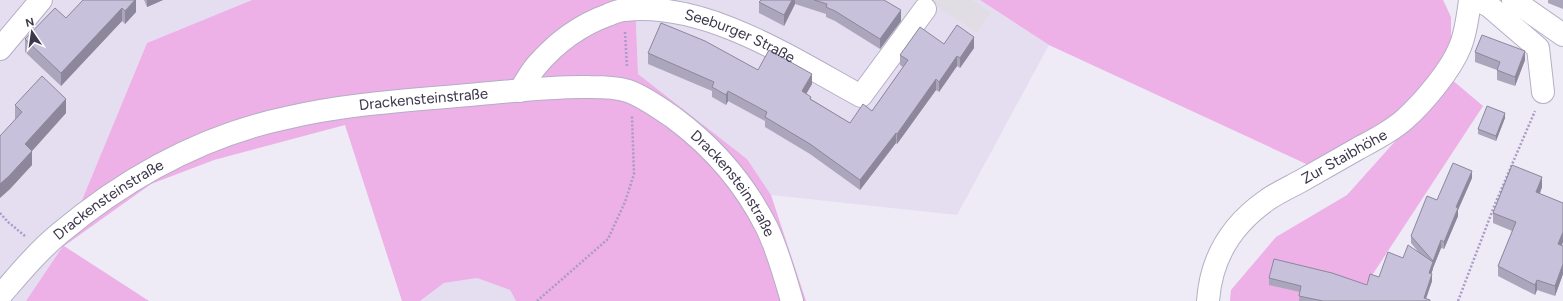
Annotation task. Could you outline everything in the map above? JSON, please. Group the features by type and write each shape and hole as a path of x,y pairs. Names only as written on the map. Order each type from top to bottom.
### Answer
{"street":[{"path":"0,48 41,0"},
{"name":"Zur Staibhöhe","path":"1208,301 1212,274 1216,260 1231,235 1250,213 1268,199 1378,138 1404,120 1423,100 1446,72 1460,47 1467,20 1470,0"},
{"path":"1478,0 1489,6 1538,48 1543,92"},
{"path":"1513,0 1563,35"},
{"name":"Seeburger Straße","path":"520,91 536,66 553,48 572,32 598,19 624,10 655,9 684,14 715,23 752,37 861,96 925,9"},
{"name":"Drackensteinstraße","path":"0,296 42,250 72,224 110,196 153,168 196,146 239,130 287,117 336,109 559,86 603,87 628,91 658,106 685,126 713,151 734,175 753,202 768,230 792,301"}],"path":[{"path":"1458,301 1495,204 1543,92"},
{"path":"537,301 608,239 625,202"},
{"path":"0,213 8,222 42,250"}],"shaded area":[{"path":"0,0 252,0 147,43 63,246 26,301 0,301"},
{"path":"252,0 635,0 638,74 747,159 771,195 806,301 516,301 510,290 477,278 444,283 420,301 402,301 345,125 214,160 151,184 64,246 149,301 26,301 63,246 147,43"},
{"path":"635,0 980,0 1049,45 957,215 771,195 747,159 638,74"},
{"path":"927,0 972,0 991,12 977,33"},
{"path":"980,0 1443,0 1451,17 1451,46 1441,69 1408,105 1315,168 1049,45"},
{"path":"1451,79 1483,106 1365,286 1361,301 1230,301 1231,290 1276,237 1347,195"},
{"path":"477,278 510,290 516,301 420,301 444,283"}],"building":[{"path":"83,0 135,0 125,11 122,8 61,73 25,39 55,8 66,18"},
{"path":"761,0 792,0 784,15 759,2"},
{"path":"814,0 884,0 901,10 880,39 826,7 827,4"},
{"path":"661,23 705,41 758,70 769,50 812,74 802,91 811,97 810,99 850,123 863,104 872,111 908,60 900,55 920,27 944,44 957,25 974,37 960,58 957,56 939,82 936,79 897,134 896,133 860,180 810,144 765,117 767,112 728,91 726,95 712,87 714,82 648,53"},
{"path":"1482,35 1525,51 1515,77 1497,70 1500,62 1475,52"},
{"path":"42,76 66,99 25,144 32,151 0,184 0,136 22,112 15,105"},
{"path":"1487,106 1505,113 1496,136 1478,129"},
{"path":"1453,163 1472,171 1456,207 1458,208 1444,242 1441,240 1433,261 1411,236 1427,196 1437,200"},
{"path":"1512,165 1542,177 1536,192 1563,203 1563,232 1558,244 1563,246 1563,264 1555,286 1537,280 1535,285 1498,266 1516,222 1493,213"},
{"path":"1408,245 1433,262 1429,273 1432,274 1424,298 1430,301 1323,301 1299,296 1301,286 1269,278 1274,259 1332,273 1367,285 1370,274 1379,277 1388,252 1403,258"}]}
